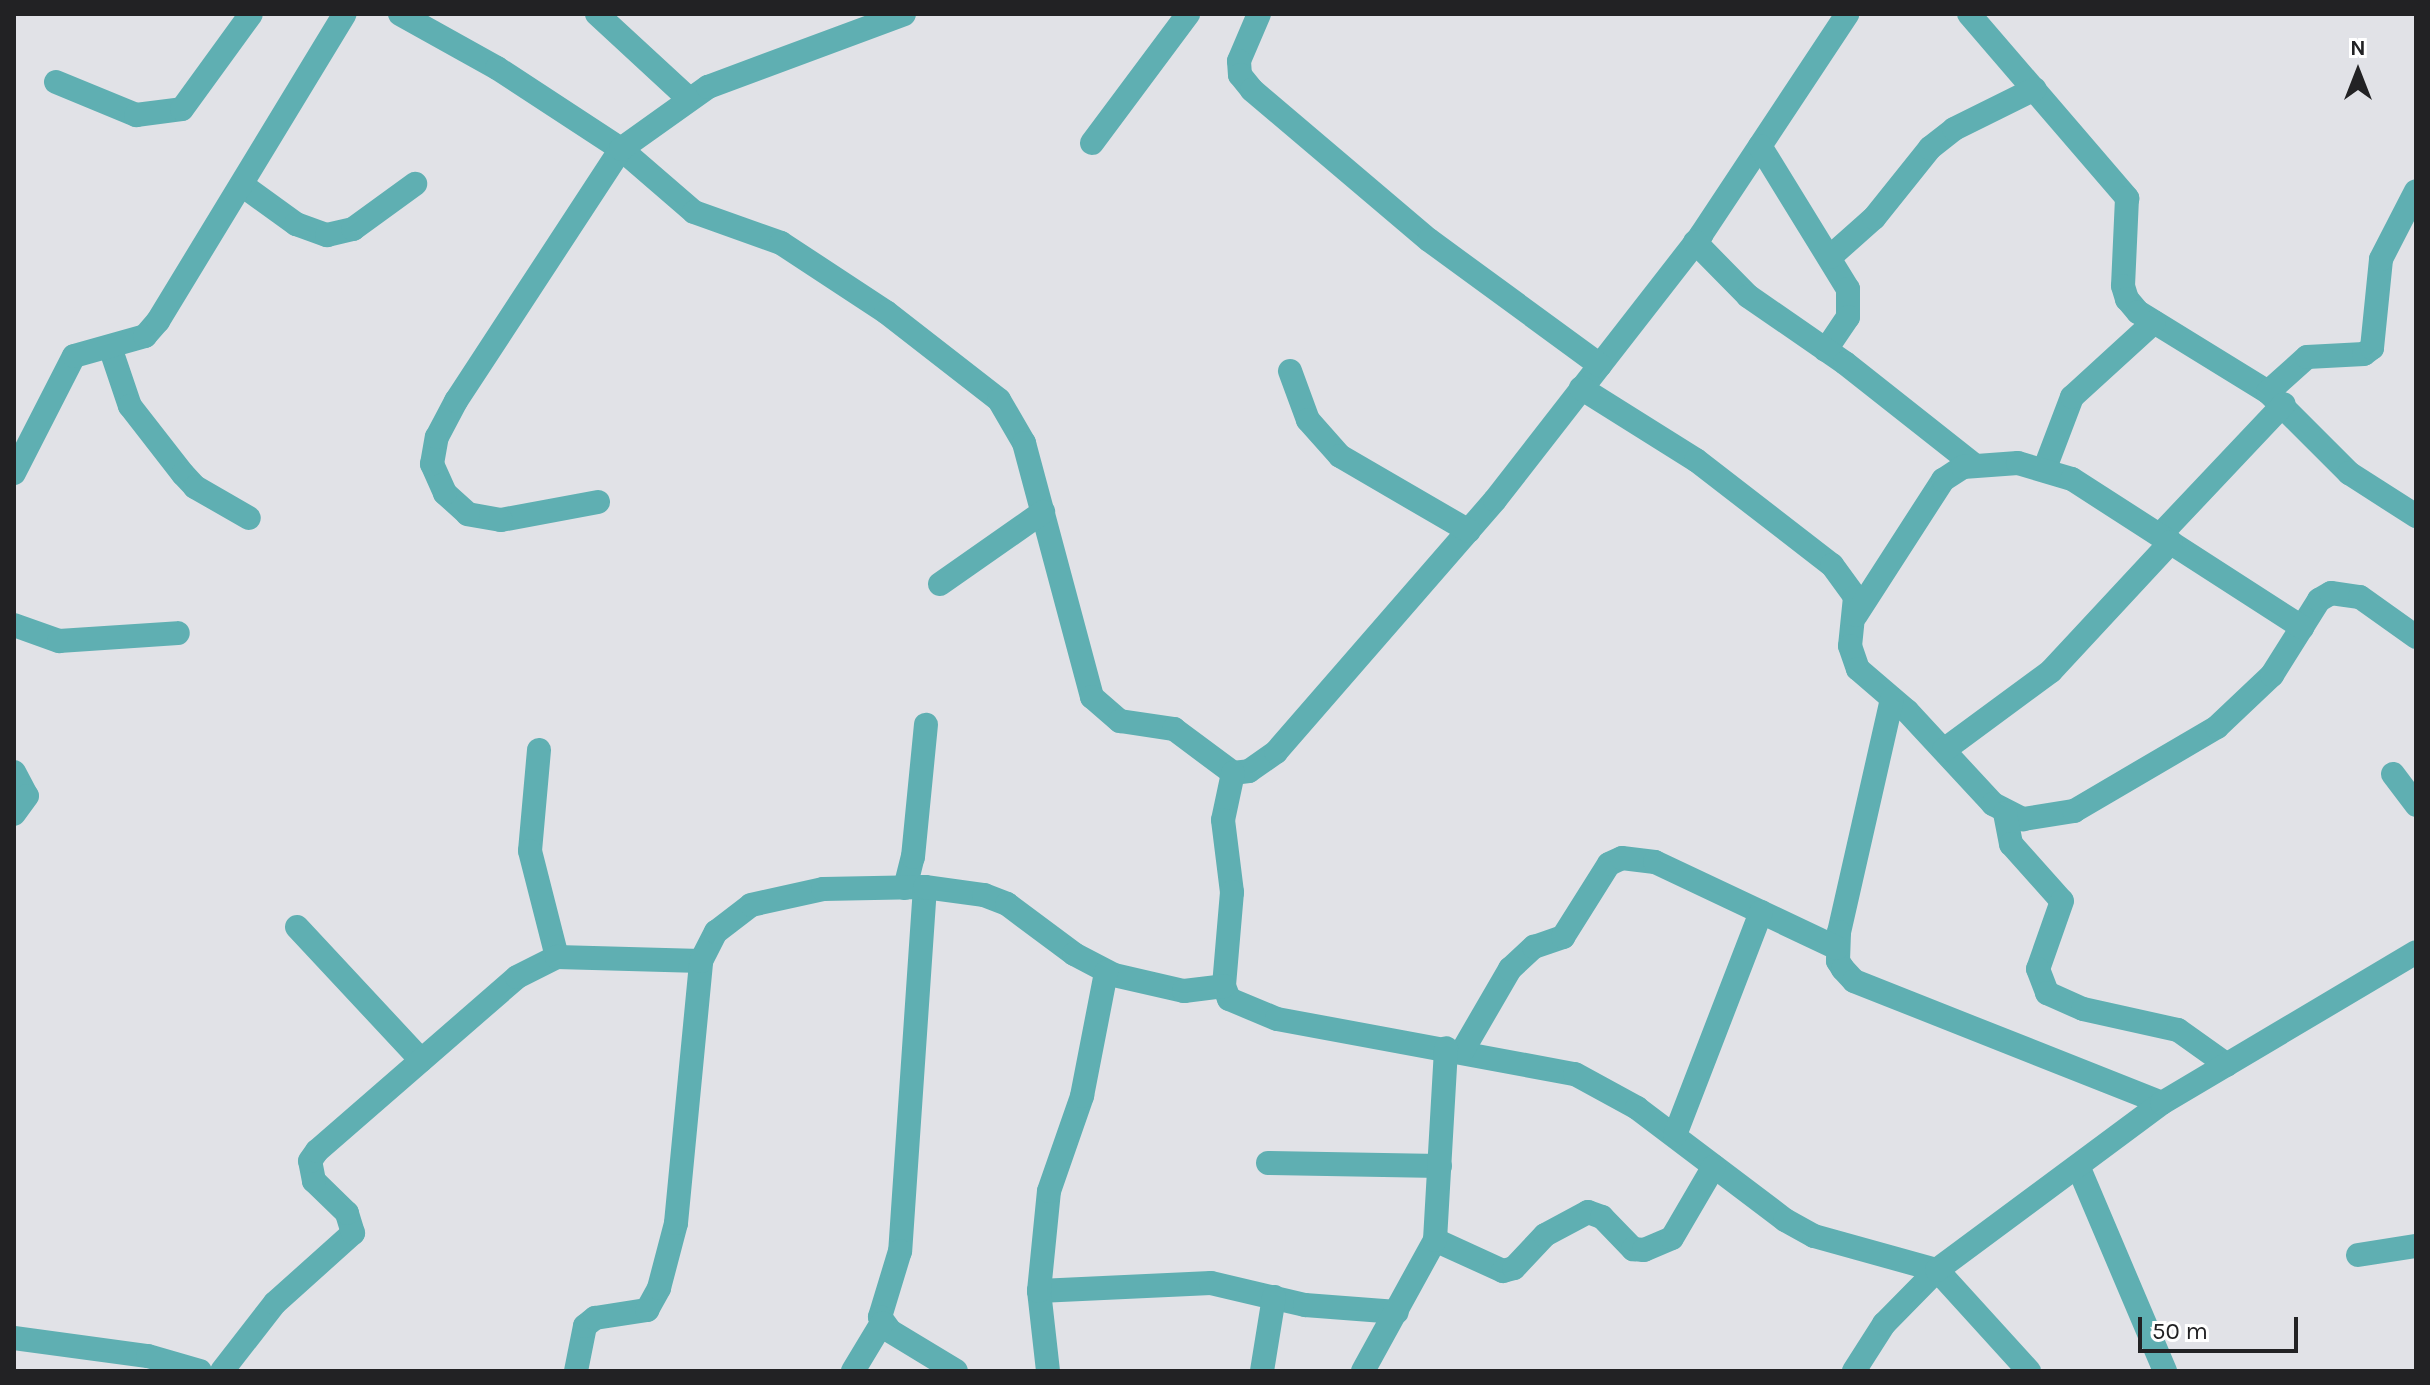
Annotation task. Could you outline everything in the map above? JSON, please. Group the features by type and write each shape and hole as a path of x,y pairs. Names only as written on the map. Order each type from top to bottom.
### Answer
{"street":[{"path":"56,82 136,115 165,114 193,98 251,14"},
{"path":"17,461 74,356 111,350 145,336 158,321 345,14"},
{"path":"400,14 497,68 621,149 694,212 781,243 894,318 999,400 1024,443 1092,697 1120,721 1174,729 1233,773 1249,771 1276,752 1469,531 1695,242 1847,14"},
{"path":"597,14 688,98"},
{"path":"598,502 483,519 468,514 445,493 436,478 433,451 456,401 621,149 688,98 756,66 904,14"},
{"path":"1092,143 1188,14"},
{"path":"1259,14 1239,61 1240,75 1252,90 1429,240 1600,365"},
{"path":"1969,14 2127,198 2123,286 2127,299 2154,322 2276,398 2349,473 2416,516"},
{"path":"1830,257 1874,218 1930,148 1954,129 2035,89"},
{"path":"1760,146 1830,257 1851,304 1826,350"},
{"path":"242,185 296,224 327,235 353,229 415,184"},
{"path":"1944,750 2051,671 2166,538 2307,357 2364,354 2372,348 2381,259 2416,191"},
{"path":"1695,242 1748,296 1826,350 1974,465"},
{"path":"2045,468 2072,397 2154,322"},
{"path":"111,350 130,406 183,474 195,487 249,518"},
{"path":"1290,371 1308,420 1340,456 1469,531"},
{"path":"1581,388 1696,460 1832,565 1850,584 1856,615 1852,658 2005,813 2011,844 2062,901 2038,969 2047,993 2083,1009 2178,1030 2227,1065"},
{"path":"1856,615 1943,480 1974,465 2045,468 2166,538 2302,627"},
{"path":"940,584 1043,512"},
{"path":"2005,813 2046,819 2133,781 2239,707 2272,675 2319,600 2344,592 2416,637"},
{"path":"14,625 59,641 178,633"},
{"path":"1892,699 1837,948 1838,961 1854,981 2162,1103"},
{"path":"853,1371 882,1323 881,1302 900,1251 915,888 913,857 926,725"},
{"path":"539,750 530,851 557,957"},
{"path":"14,772 27,796 14,814"},
{"path":"1233,773 1223,820 1232,892 1224,986 1229,999 1277,1019 1454,1049 1575,1074 1675,1135 1761,1204 1814,1236 1937,1270 2029,1371"},
{"path":"2393,774 2416,805"},
{"path":"1363,1371 1435,1240 1454,1049 1510,969 1534,947 1563,937 1609,864 1634,857 1655,862 1837,948"},
{"path":"576,1371 585,1326 595,1318 647,1310 659,1288 676,1223 701,961 716,932 751,905 823,889 915,888 984,895 1007,904 1106,972 1184,991 1224,986"},
{"path":"1675,1135 1761,912"},
{"path":"297,927 421,1060"},
{"path":"1854,1371 1884,1324 1937,1270 2162,1103 2416,952"},
{"path":"222,1371 275,1303 353,1233 347,1213 314,1181 310,1161 317,1151 517,977 557,957 701,961"},
{"path":"1048,1371 1039,1291 1052,1177 1082,1096 1106,972"},
{"path":"1268,1163 1440,1166"},
{"path":"1435,1240 1503,1271 1514,1268 1565,1220 1588,1212 1602,1217 1633,1249 1644,1250 1672,1238 1714,1166"},
{"path":"2078,1166 2165,1371"},
{"path":"2358,1255 2416,1246"},
{"path":"1039,1291 1211,1283 1305,1305 1397,1312"},
{"path":"1262,1371 1274,1297"},
{"path":"882,1323 956,1371"},
{"path":"14,1338 148,1356 200,1371"}]}
